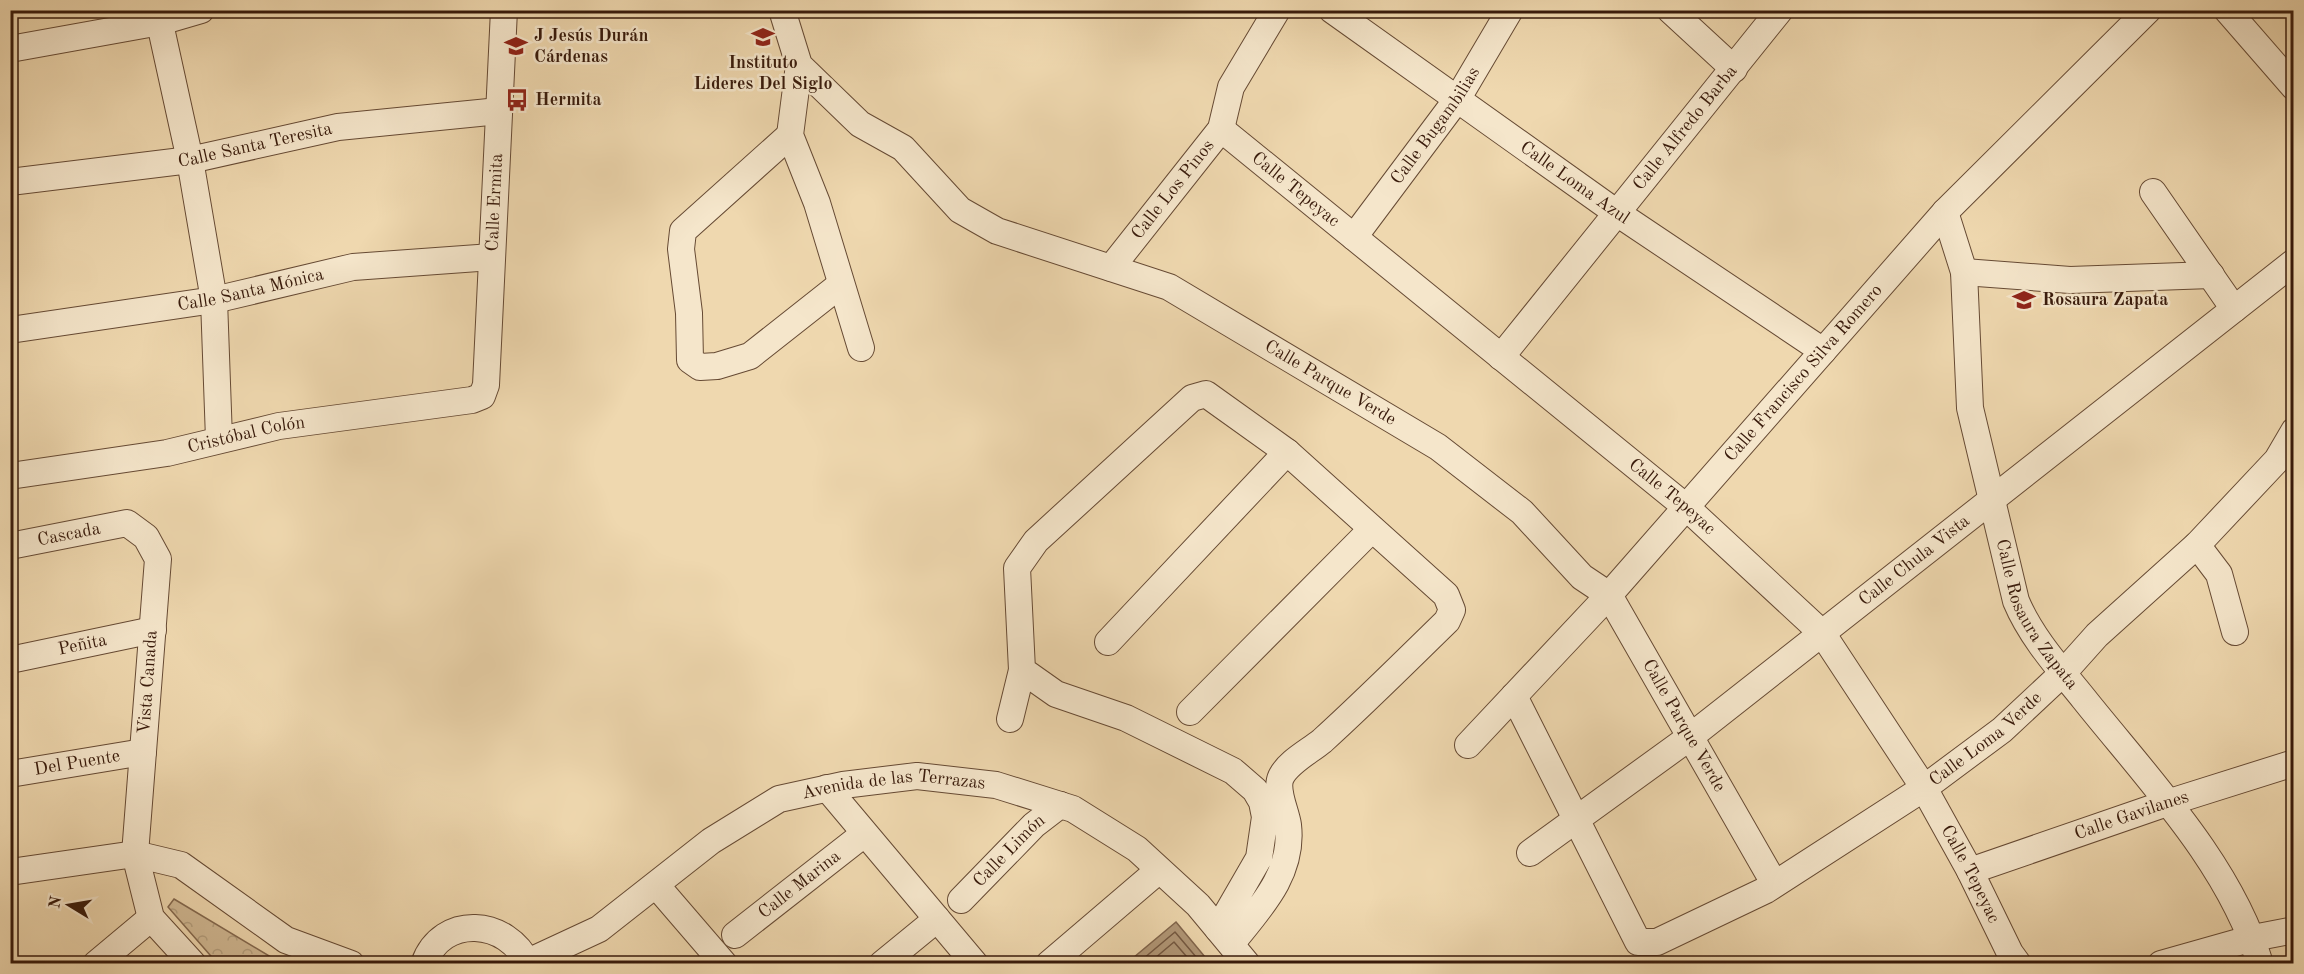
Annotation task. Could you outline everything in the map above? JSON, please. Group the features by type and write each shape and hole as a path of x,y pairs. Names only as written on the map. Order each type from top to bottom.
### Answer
{"street":[{"path":"10,49 159,16 201,10"},
{"name":"Calle Ermita","path":"482,396 486,385 504,10"},
{"name":"Calle Parque Verde","path":"782,10 799,65 860,124 903,148 960,210 997,231 1169,287 1438,447 1522,512 1582,577 1609,595 1774,883"},
{"name":"Calle Los Pinos","path":"1111,268 1221,129 1231,87 1277,10"},
{"name":"Calle Loma Azul","path":"1332,10 1617,213 1823,351"},
{"name":"Calle Bugambilias","path":"1353,237 1458,98 1510,10"},
{"path":"1670,10 1734,69"},
{"name":"Calle Alfredo Barba","path":"1501,357 1780,10"},
{"name":"Calle Francisco Silva Romero","path":"1468,745 1609,595 1945,212 2148,10"},
{"path":"2227,10 2294,87"},
{"path":"159,16 190,160 214,300 219,439"},
{"path":"799,65 790,135 817,203 840,285 861,348"},
{"name":"Calle Santa Teresita","path":"10,182 190,160 338,127 499,111"},
{"name":"Calle Tepeyac","path":"1221,129 1686,507 1822,633 1924,788 1970,871 2016,962"},
{"path":"790,135 683,231 681,249 689,313 690,360 700,367 717,366 750,356 840,285"},
{"path":"2153,192 2234,309"},
{"name":"Calle Rosaura Zapata","path":"1945,212 1964,272 1970,408 1991,500 2023,616 2063,673 2202,846 2253,938 2260,963"},
{"name":"Calle Santa Mónica","path":"10,330 214,300 353,267 492,256"},
{"name":"Calle Chula Vista","path":"1530,853 1690,737 2294,262"},
{"path":"1964,272 2070,280 2211,275"},
{"path":"1010,719 1022,670 1017,567 1036,542 1192,398 1206,394 1287,452 1446,595 1452,610 1447,621 1321,742 1285,770 1280,778 1288,824 1289,847 1286,866 1269,895 1232,946"},
{"name":"Cristóbal Colón","path":"10,476 166,453 279,426 471,400 482,396"},
{"name":"Calle Loma Verde","path":"1575,820 1638,942 1657,942 1774,883 1924,788 2002,730 2063,673 2097,635 2197,545 2277,460 2294,431"},
{"path":"1108,642 1287,452"},
{"name":"Cascada","path":"10,546 127,523"},
{"name":"Vista Canada","path":"127,523 146,537 158,559 135,854 151,918"},
{"path":"1190,712 1372,529"},
{"path":"2197,545 2219,574 2235,632"},
{"name":"Peñita","path":"10,660 153,630"},
{"path":"1022,670 1056,694 1126,718 1233,771 1255,790 1262,801 1265,817 1259,858 1232,946"},
{"path":"1514,696 1575,820"},
{"name":"Del Puente","path":"10,774 143,752"},
{"name":"Calle Gavilanes","path":"1970,871 2167,803 2294,763"},
{"name":"Avenida de las Terrazas","path":"528,963 599,929 711,840 779,799 827,788 916,776 996,785 1073,809 1137,849 1198,905 1232,946"},
{"path":"827,788 975,963"},
{"name":"Calle Limón","path":"961,900 1034,825 1060,805"},
{"name":"Calle Marina","path":"735,935 864,834"},
{"path":"10,872 135,854 181,865 286,940 351,963"},
{"path":"1049,963 1159,870"},
{"path":"656,885 711,959"},
{"path":"96,963 151,918 193,963"},
{"path":"882,963 937,919"},
{"path":"424,963 438,942 453,932 470,927 488,928 505,935 519,946 528,963"},
{"path":"2161,963 2253,938 2294,930"}],"green space":[{"path":"174,899 281,963 217,963 168,907"}],"water":[{"path":"1176,922 1210,963 1127,963"}],"place":[{"name":"Instituto Lideres Del Siglo","path":"763,37"},
{"name":"J Jesús Durán Cárdenas","path":"516,46"},
{"name":"Hermita","path":"517,100"},
{"name":"Rosaura Zapata","path":"2024,300"}]}
